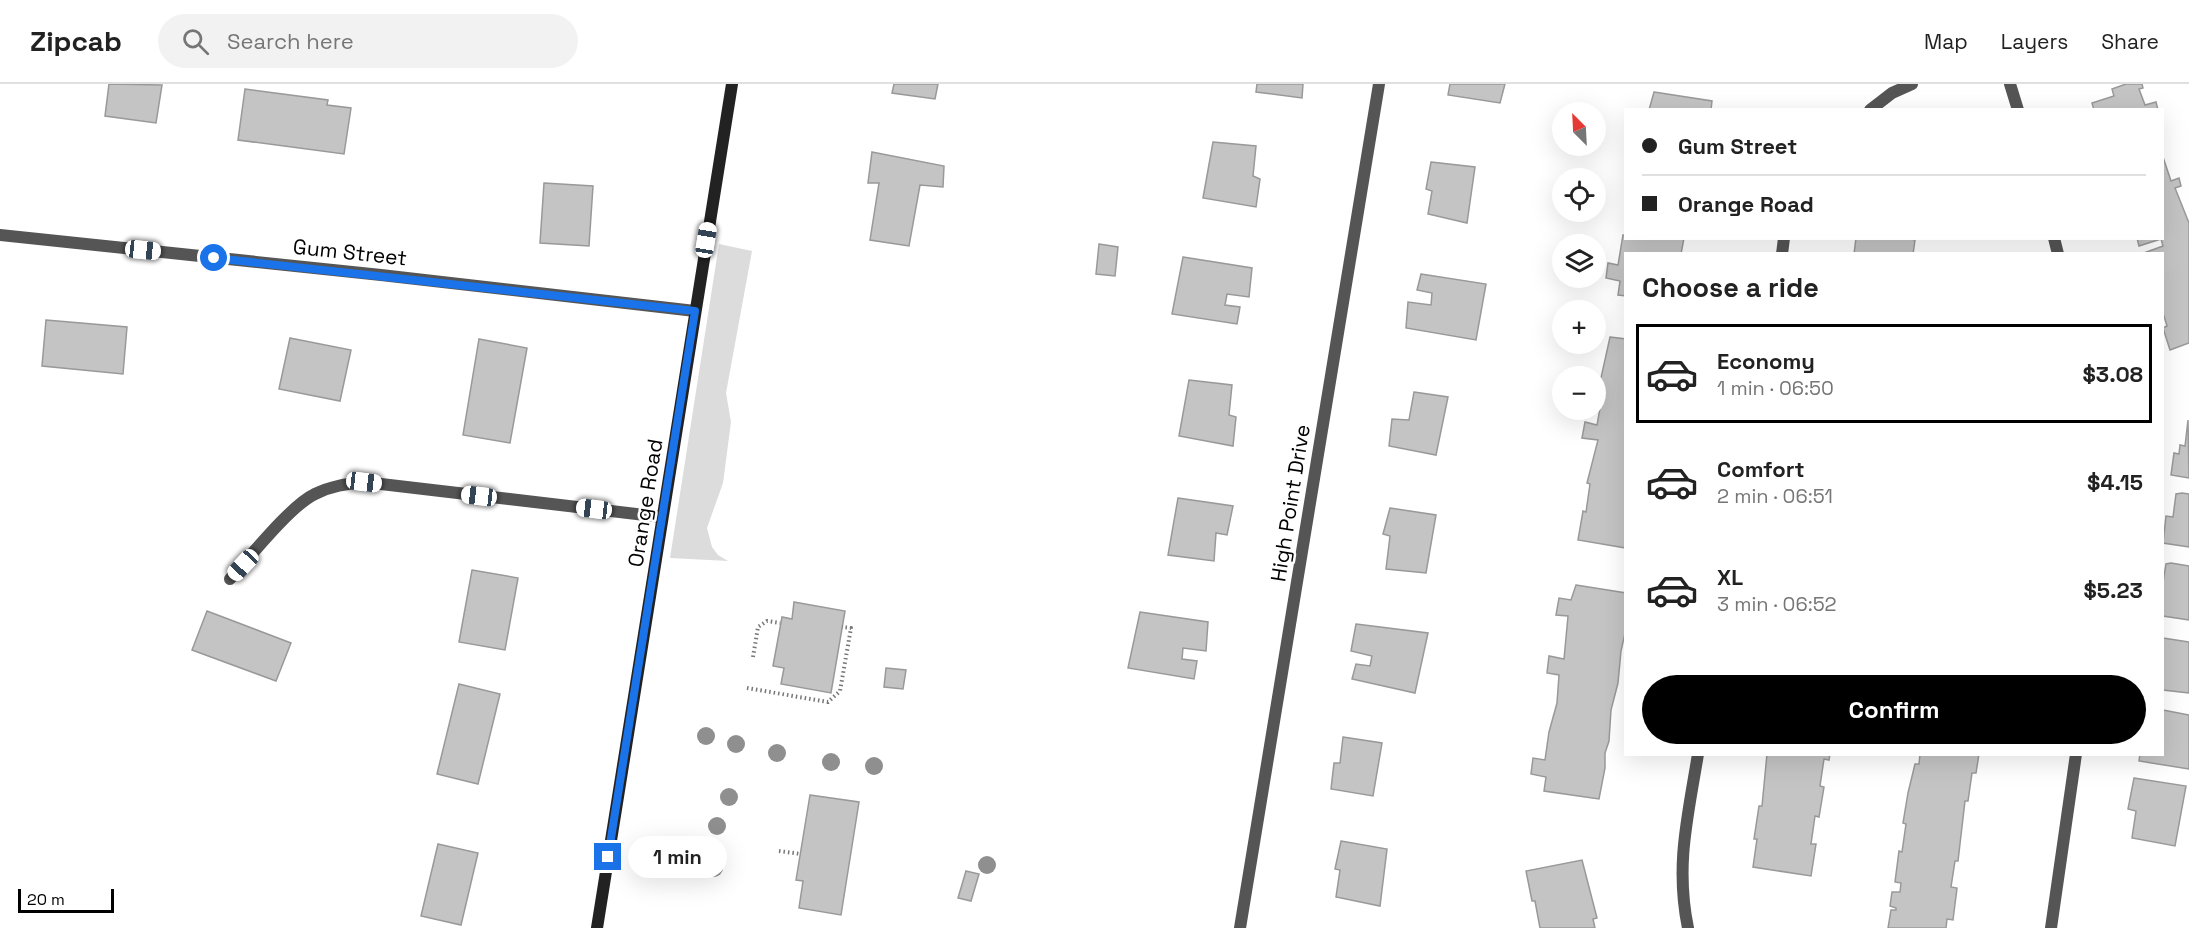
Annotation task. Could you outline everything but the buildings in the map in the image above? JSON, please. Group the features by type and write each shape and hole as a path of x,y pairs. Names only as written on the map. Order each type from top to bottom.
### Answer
{"main road":[{"name":"Orange Road","path":"597,928 732,84"}],"street":[{"name":"High Point Drive","path":"1240,928 1379,84"},
{"path":"1873,108 1892,93 1912,84"},
{"path":"2010,84 2017,108"},
{"name":"Gum Street","path":"0,235 695,311"},
{"path":"230,579 296,507 313,494 338,485 364,482 662,517"},
{"path":"1688,928 1681,870 1698,756"},
{"path":"2055,927 2076,756"}],"path":[{"path":"753,657 758,627 767,621 780,623"},
{"path":"747,688 828,702 840,691 850,628 842,627"},
{"path":"779,851 801,854"}],"shaded area":[{"path":"719,244 752,251 726,393 731,422 723,483 707,528 712,547 718,555 728,561 670,558"}],"route":[{"path":"214,258 695,311 608,857"}]}
